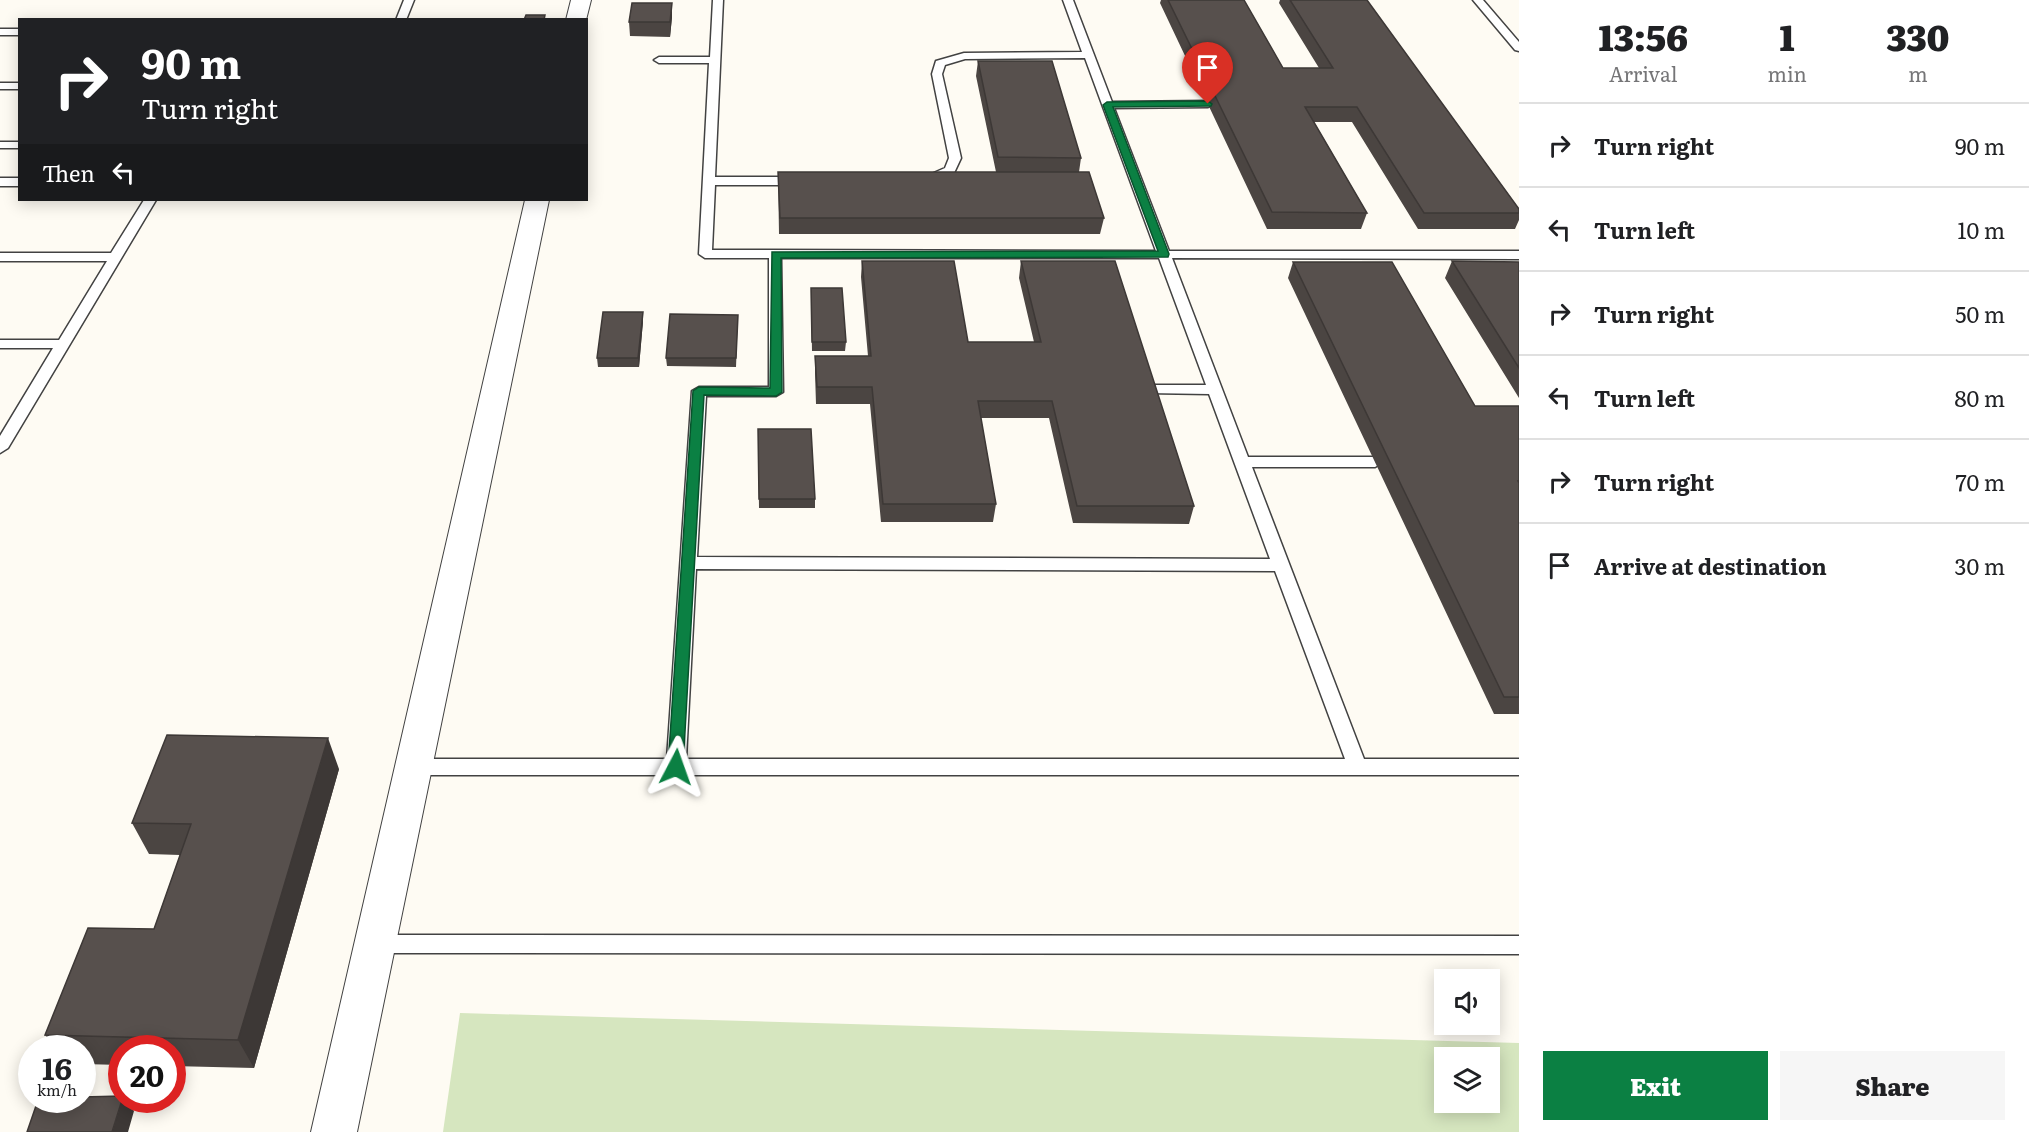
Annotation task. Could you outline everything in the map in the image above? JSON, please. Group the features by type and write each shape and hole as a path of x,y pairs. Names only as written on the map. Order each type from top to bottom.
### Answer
{"street":[{"path":"576,18 581,0"},
{"path":"334,1132 537,201"}],"lane":[{"path":"402,18 409,0"},
{"path":"718,0 705,254 1519,255"},
{"path":"1068,0 1357,767"},
{"path":"1478,0 1519,48"},
{"path":"0,32 18,32"},
{"path":"917,180 945,174 955,163 937,74 940,63 964,56 1089,55"},
{"path":"658,60 715,60"},
{"path":"0,86 18,86"},
{"path":"1107,105 1208,104"},
{"path":"0,145 18,145"},
{"path":"709,181 813,181"},
{"path":"0,182 18,182"},
{"path":"1,446 149,201"},
{"path":"676,767 699,391 776,392 775,254"},
{"path":"0,257 115,257"},
{"path":"0,344 63,344"},
{"path":"1146,389 1215,390"},
{"path":"1242,462 1375,462"},
{"path":"688,563 1281,565"},
{"path":"414,767 1519,767"},
{"path":"375,944 1519,945"}],"green space":[{"path":"460,1013 1519,1043 1519,1132 443,1132"}],"building":[{"path":"1168,0 1244,0 1283,68 1333,68 1290,0 1367,0 1519,209 1519,213 1424,213 1357,107 1305,107 1367,213 1272,212"},
{"path":"632,3 672,3 670,22 629,22"},
{"path":"526,15 545,15 544,18 525,18"},
{"path":"978,61 1052,61 1081,158 998,157"},
{"path":"778,172 1089,172 1104,218 780,218"},
{"path":"862,261 954,261 968,342 1041,342 1021,261 1115,261 1194,506 1077,506 1052,401 978,401 996,504 883,504 872,387 817,387 815,356 871,356"},
{"path":"1452,261 1519,262 1519,368"},
{"path":"1293,262 1392,262 1475,406 1519,406 1519,697 1504,697"},
{"path":"811,288 842,288 846,342 812,342"},
{"path":"603,312 643,312 638,358 597,358"},
{"path":"670,314 738,315 736,358 666,358"},
{"path":"758,429 811,429 815,499 759,499"},
{"path":"167,735 328,738 238,1040 186,1039 186,1035 45,1035 88,928 154,929 191,824 132,823"},
{"path":"108,1096 108,1113 118,1113 112,1132 27,1132 34,1113 96,1113 96,1097"}],"route":[{"path":"676,767 699,391 776,392 775,254 1164,254 1107,105 1208,104"}]}
